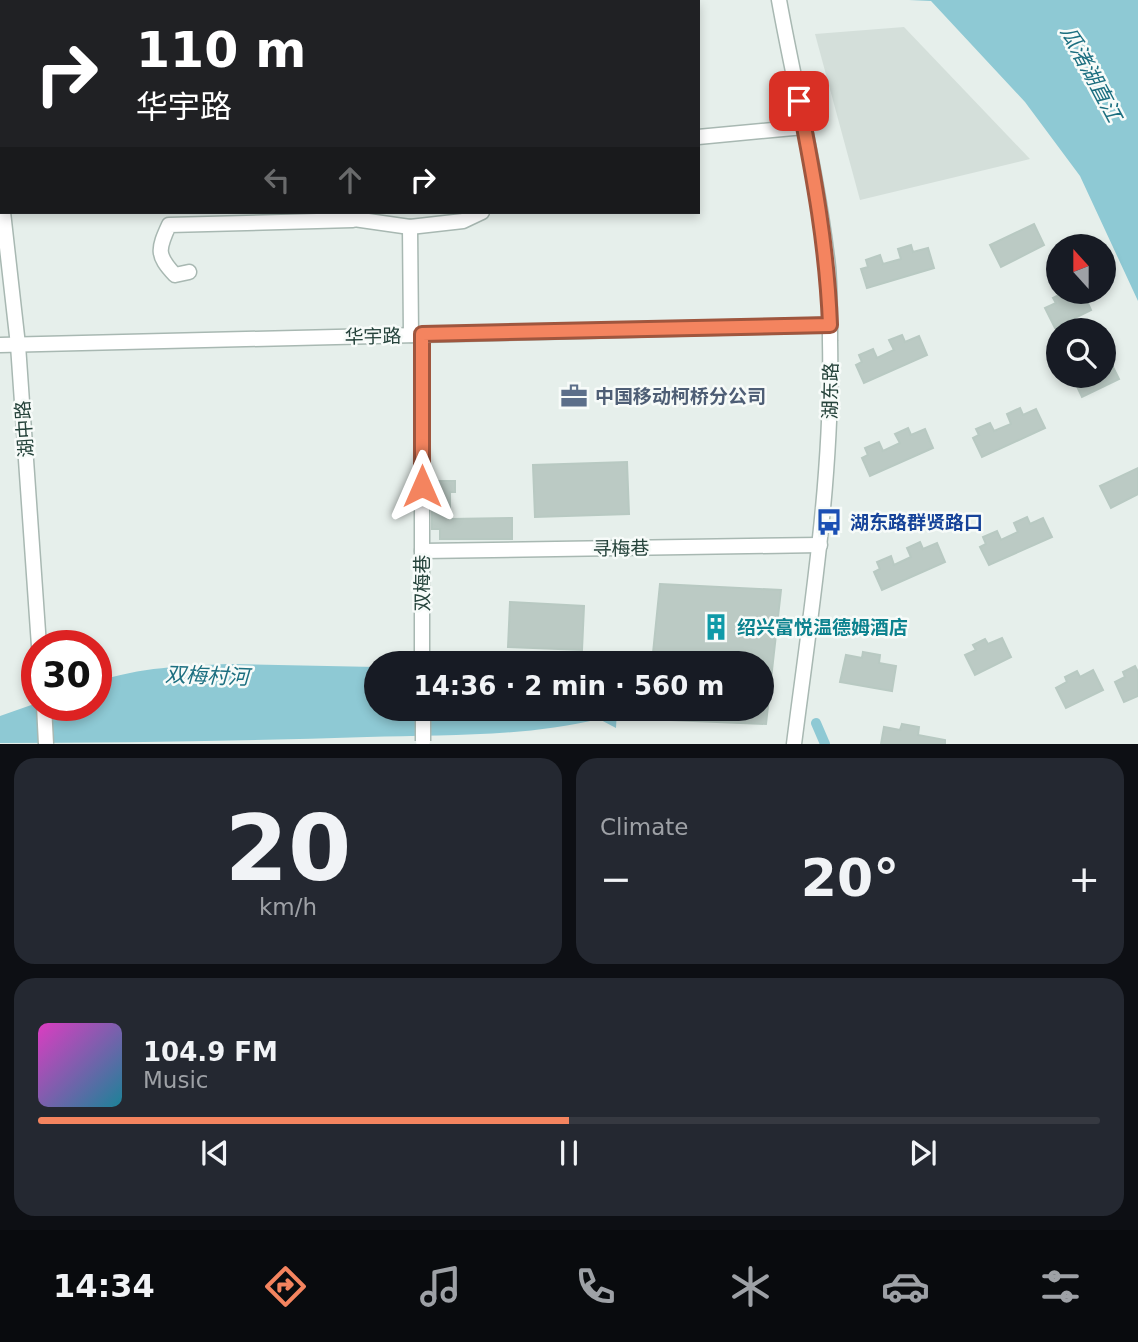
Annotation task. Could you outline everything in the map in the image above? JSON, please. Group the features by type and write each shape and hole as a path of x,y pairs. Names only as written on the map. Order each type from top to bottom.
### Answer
{"street":[{"name":"湖东路","path":"779,0 820,204 828,270 830,325 831,402 820,545 794,744"},
{"path":"700,137 804,127"},
{"name":"湖中路","path":"4,214 18,345 39,630"},
{"path":"338,214 353,220"},
{"path":"189,272 175,275 162,261 159,246 169,225 353,220 410,228 463,221 478,214"},
{"name":"双梅巷","path":"410,228 416,335 422,651"},
{"name":"华宇路","path":"0,345 830,325"},
{"name":"寻梅巷","path":"422,551 820,545"},
{"path":"45,721 46,744"},
{"path":"423,721 423,742"}],"shaded area":[{"path":"904,27 1030,159 860,200 815,34"}],"water":[{"name":"瓜渚湖直江","path":"909,0 1138,0 1138,301 1116,254 1116,234 1107,234 1080,176 1025,102 931,1"},
{"name":"双梅村河","path":"229,664 364,667 364,721 590,721 542,729 484,734 229,741 0,743 0,716 21,709 21,721 112,721 112,677 178,667"},
{"path":"603,721 616,721 616,728"}],"building":[{"path":"1034,224 1044,245 1001,267 990,245"},
{"path":"911,245 913,252 928,248 934,268 867,288 861,269 868,267 866,260 880,255 883,264 901,259 898,249"},
{"path":"1054,304 1088,304 1091,310 1075,318 1050,318 1045,308"},
{"path":"902,335 905,342 919,336 927,355 864,383 856,365 862,362 859,355 873,349 877,358 894,350 889,340"},
{"path":"1078,388 1100,388 1082,397"},
{"path":"1020,408 1023,415 1036,409 1045,428 982,457 973,438 979,435 976,429 990,423 994,431 1011,424 1007,414"},
{"path":"908,428 911,435 925,429 933,448 870,476 862,458 868,455 865,448 879,442 883,451 900,443 895,434"},
{"path":"627,462 629,514 535,517 533,465"},
{"path":"1138,468 1138,494 1111,508 1100,486"},
{"path":"432,481 455,481 455,492 450,492 450,519 512,518 512,539 440,539 440,529 432,529"},
{"path":"1027,517 1030,524 1043,518 1052,537 989,565 980,547 986,544 983,537 997,531 1001,540 1018,532 1014,523"},
{"path":"920,542 923,549 937,543 945,562 882,590 874,572 880,569 877,562 891,556 894,565 911,557 907,548"},
{"name":"绍兴富悦温德姆酒店","path":"660,584 781,590 774,653 653,651"},
{"path":"510,602 584,606 582,650 508,647"},
{"path":"1002,638 1011,657 975,675 965,655 976,650 973,645 985,639 988,644"},
{"path":"863,652 880,655 879,663 896,666 892,691 840,682 846,655 862,658"},
{"path":"1135,666 1138,672 1138,696 1124,702 1115,682 1125,677 1123,672"},
{"path":"1093,670 1103,690 1066,708 1056,688 1067,682 1065,677 1077,671 1080,677"},
{"name":"绍兴富悦温德姆酒店","path":"695,721 766,721 766,724"},
{"path":"902,724 919,727 918,735 945,740 945,744 881,744 884,727 900,730"}],"waterway":[{"path":"816,723 825,744"}],"place":[{"name":"中国移动柯桥分公司","path":"574,396"},
{"name":"湖东路群贤路口","path":"829,522"},
{"name":"绍兴富悦温德姆酒店","path":"716,627"}],"route":[{"path":"422,486 422,334 830,325 828,270 820,204 799,101"}]}
